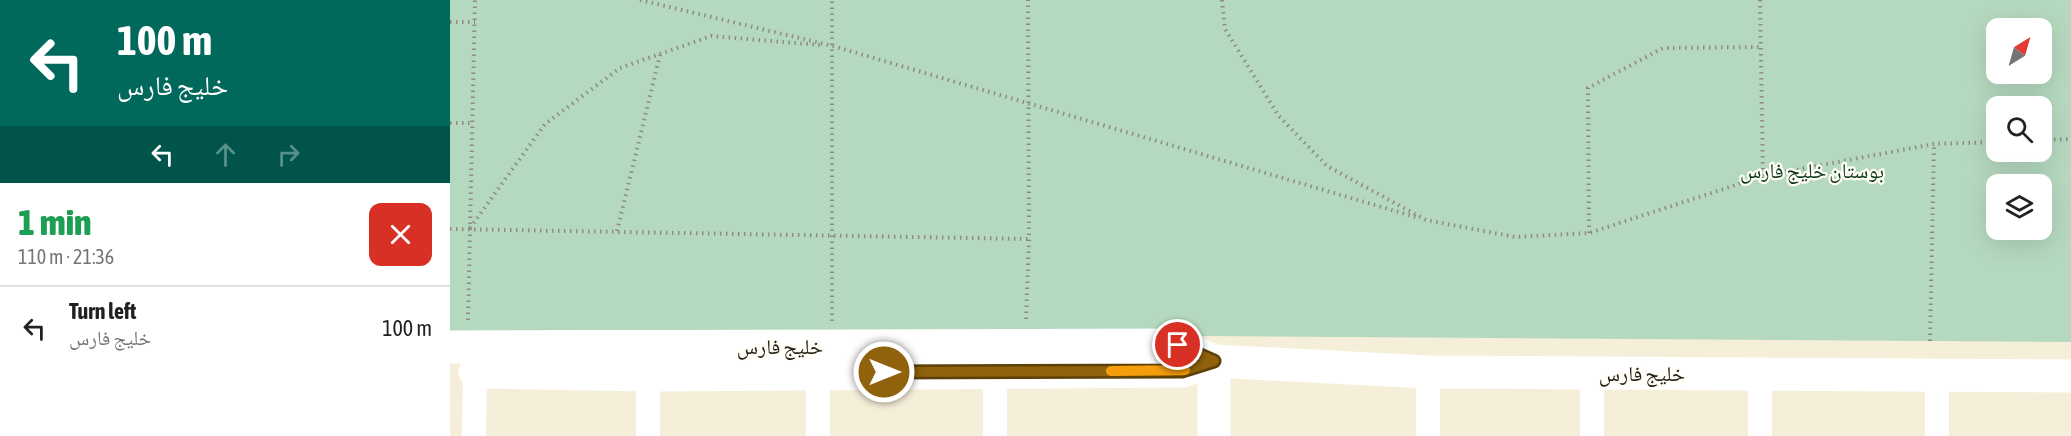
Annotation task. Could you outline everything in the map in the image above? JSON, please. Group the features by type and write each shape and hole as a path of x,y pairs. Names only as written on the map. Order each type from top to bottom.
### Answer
{"main road":[{"name":"خلیج فارس","path":"459,339 1178,345 1214,361"},
{"name":"خلیج فارس","path":"475,372 648,375 1182,371 1214,361 1428,372 2071,376"},
{"path":"1214,361 1214,436"}],"street":[{"path":"474,436 475,372"},
{"path":"818,372 818,436"},
{"path":"995,372 995,436"},
{"path":"1428,372 1428,436"},
{"path":"1592,373 1592,436"},
{"path":"1760,374 1760,436"},
{"path":"648,375 648,436"},
{"path":"1937,375 1937,436"}],"path":[{"path":"459,339 470,229 475,0"},
{"path":"640,0 833,46 1426,220 1515,237 1589,233 1763,176 1934,144 1986,142"},
{"path":"832,0 832,323"},
{"path":"1026,324 1029,239 1028,0"},
{"path":"1222,0 1225,29 1278,115 1327,166 1426,220"},
{"path":"1760,0 1763,176"},
{"path":"450,22 475,22"},
{"path":"470,229 545,124 620,68 711,36 833,46"},
{"path":"1589,233 1588,88 1663,48 1761,47"},
{"path":"616,231 660,54"},
{"path":"450,123 472,123"},
{"path":"2052,140 2071,139"},
{"path":"1930,341 1934,144"},
{"path":"450,229 1029,239"}],"green space":[{"name":"بوستان خلیج فارس","path":"450,0 2071,0 2071,342 450,331"}],"slow traffic":[{"path":"1111,371 1185,370"}],"route":[{"path":"884,372 1182,371 1214,361 1178,345"}]}
